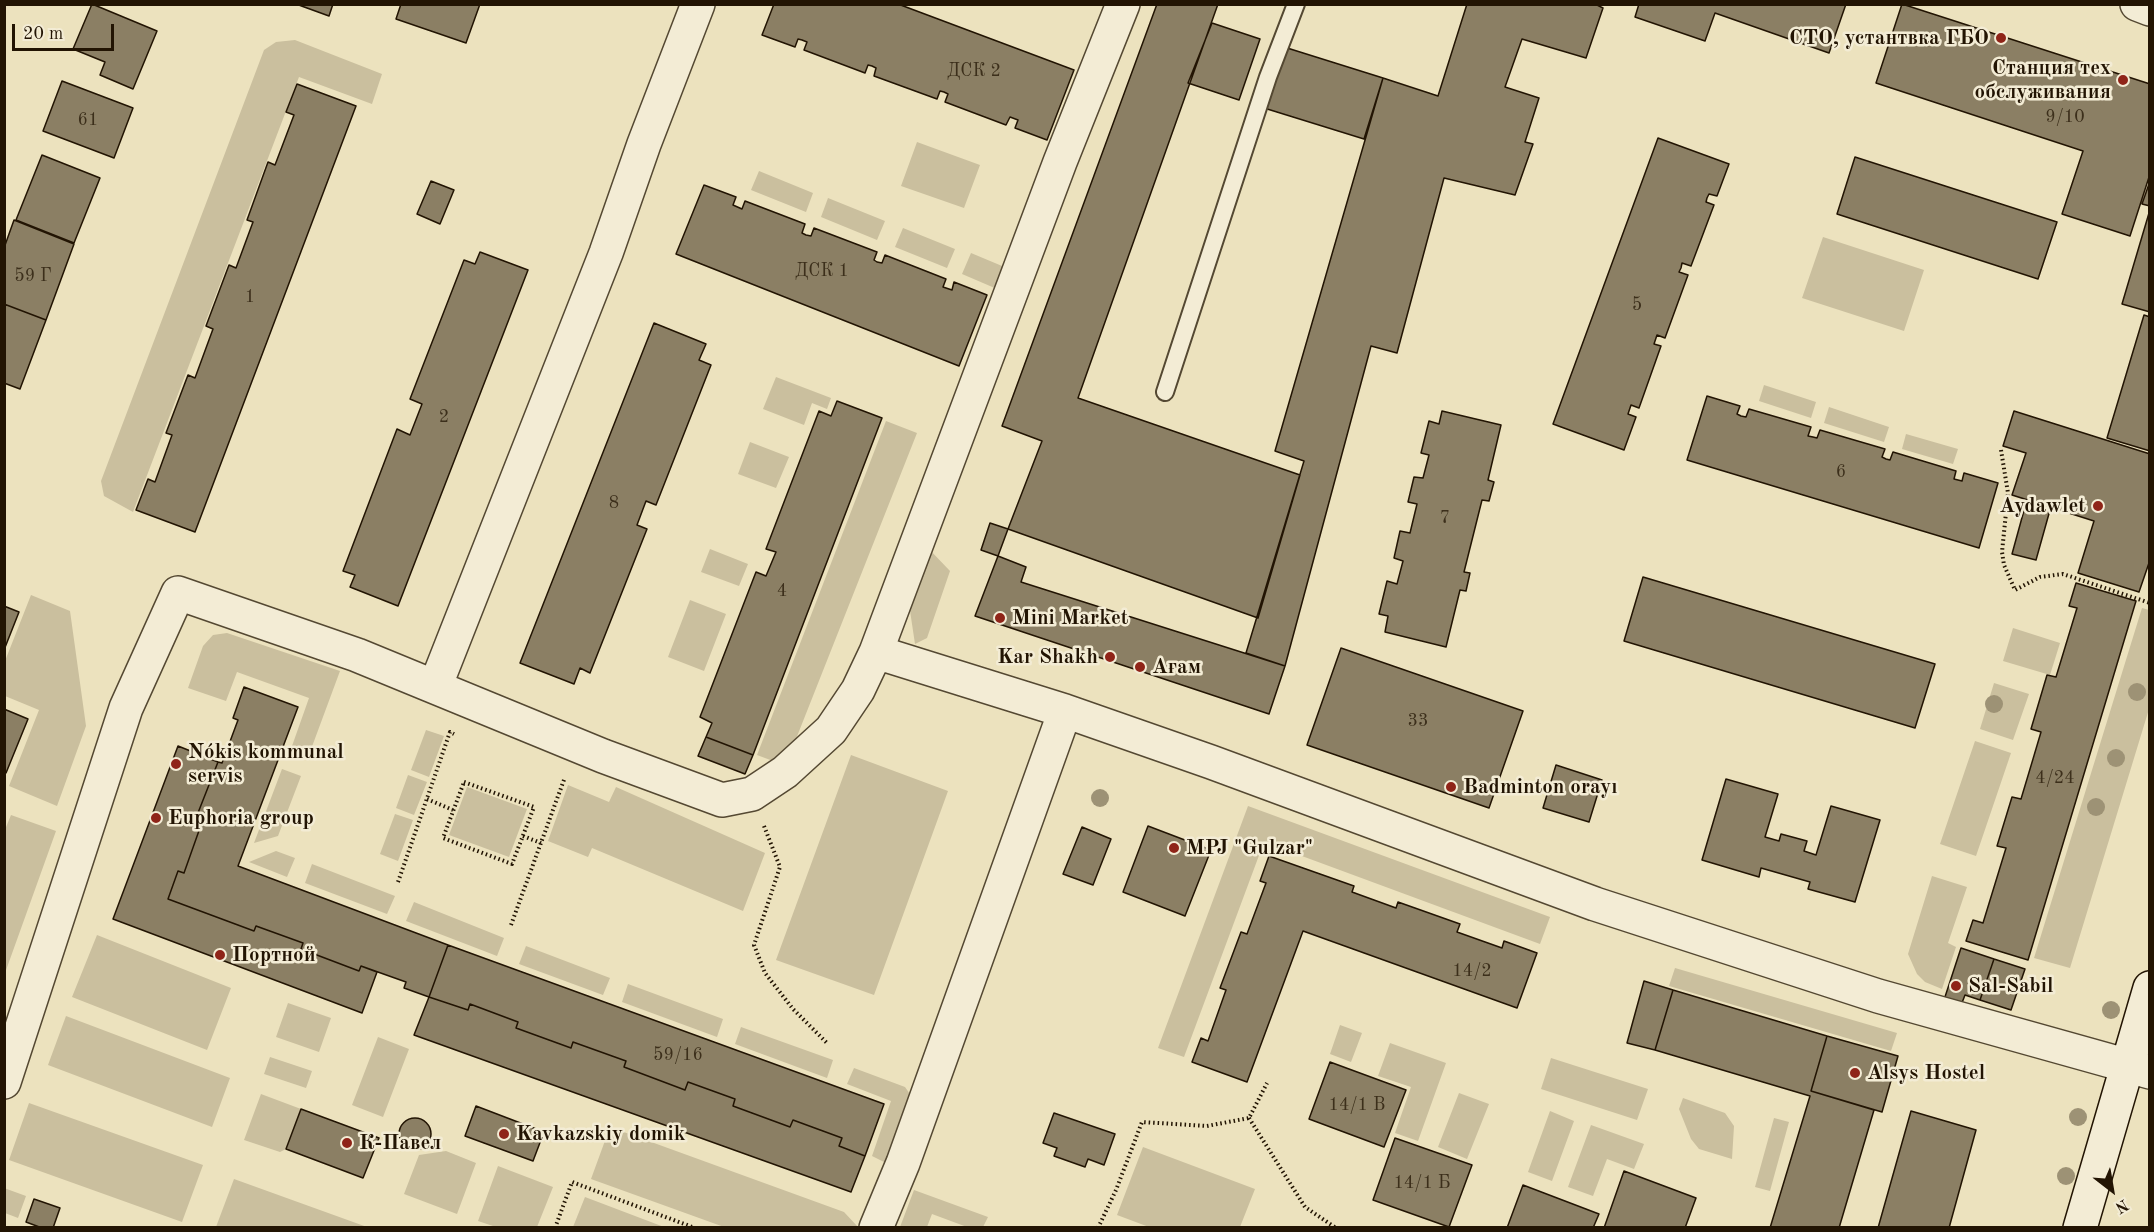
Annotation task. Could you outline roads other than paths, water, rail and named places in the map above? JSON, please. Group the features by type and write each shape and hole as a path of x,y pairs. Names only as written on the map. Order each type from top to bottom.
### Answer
{"street":[{"path":"435,687 606,253 644,144 698,4"},
{"path":"4,1082 126,708 178,593 346,651 603,756 722,800 752,794 785,772 831,730 858,690 876,652 1060,162 1123,4"},
{"path":"2137,4 2150,9"},
{"path":"876,652 1065,711 1595,904 1878,996 2069,1051 2138,1068"},
{"path":"876,1227 927,1096 1065,711"},
{"path":"2080,1227 2138,1068 2150,988"}],"lane":[{"path":"1165,392 1268,77 1296,4"}],"place":[{"name":"СТО, устантвка ГБО","path":"2001,38"},
{"name":"Станция тех обслуживания","path":"2123,80"},
{"name":"Aydawlet","path":"2098,506"},
{"name":"Mini Market","path":"1000,618"},
{"name":"Kar Shakh","path":"1110,657"},
{"name":"Ағам","path":"1140,667"},
{"name":"Nókis kommunal servis","path":"176,764"},
{"name":"Badminton orayı","path":"1451,787"},
{"name":"Euphoria group","path":"156,818"},
{"name":"MPJ \"Gulzar\"","path":"1174,848"},
{"name":"Портной","path":"220,955"},
{"name":"Sal-Sabil","path":"1956,986"},
{"name":"Alsys Hostel","path":"1855,1073"},
{"name":"Kavkazskiy domik","path":"504,1134"},
{"name":"К-Павел","path":"347,1143"}]}
